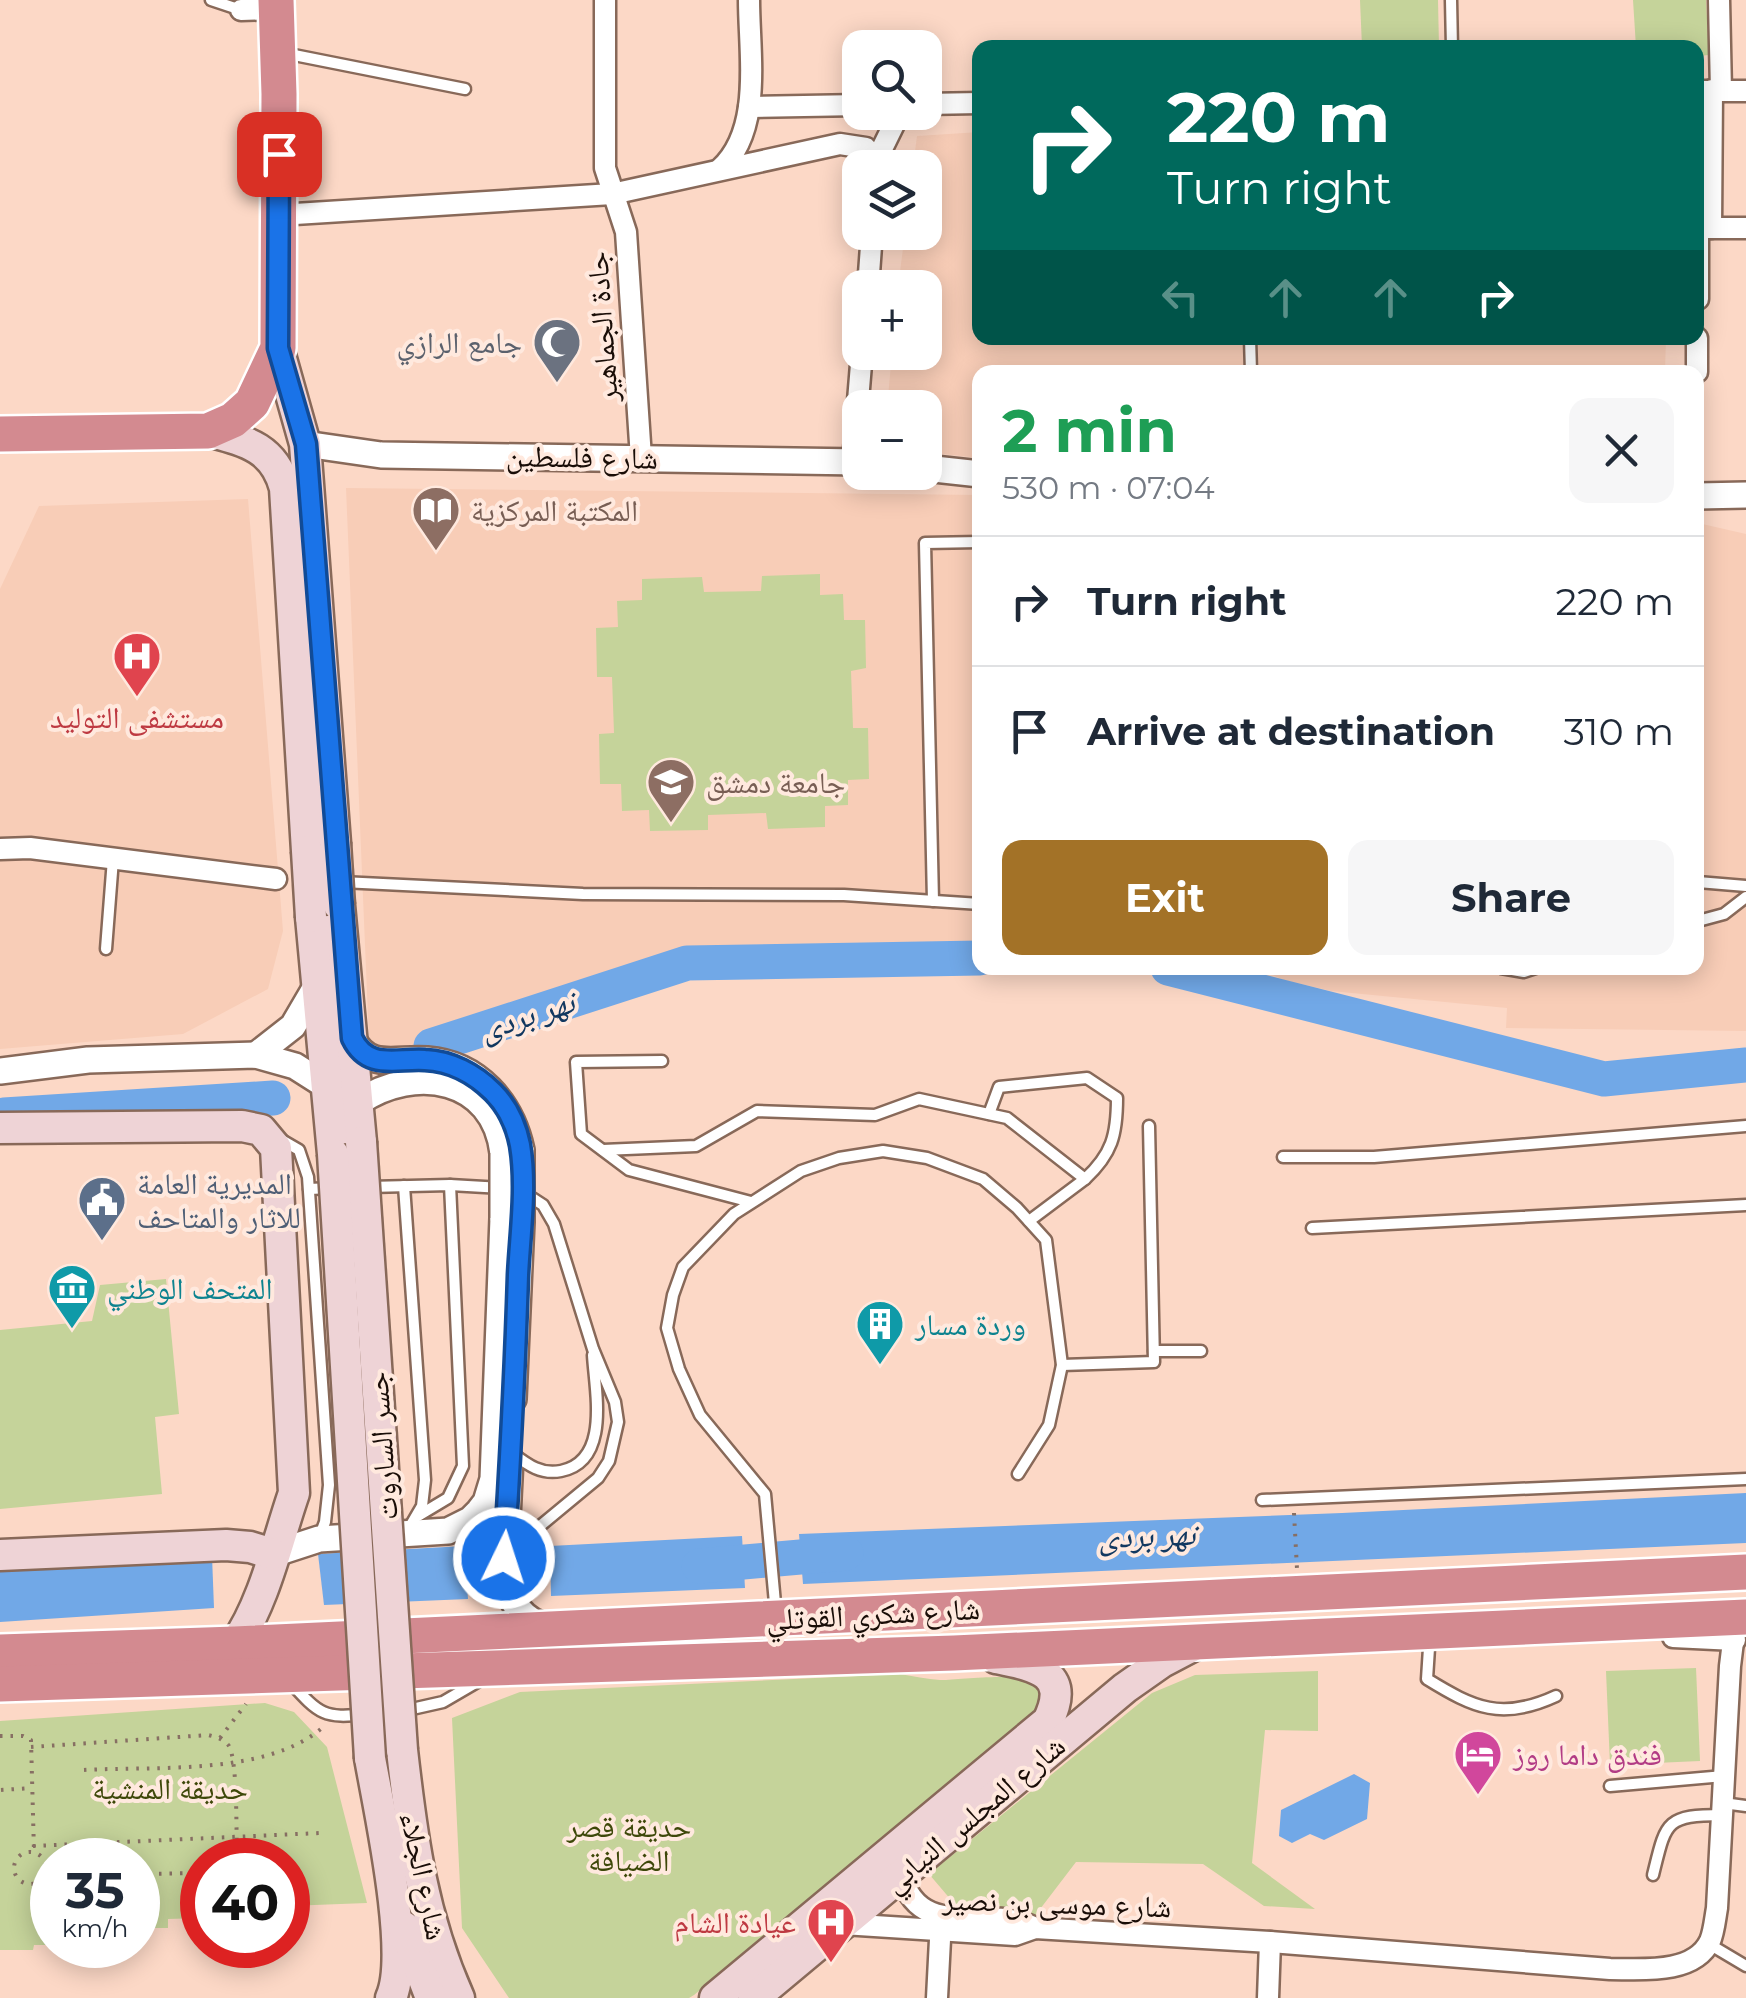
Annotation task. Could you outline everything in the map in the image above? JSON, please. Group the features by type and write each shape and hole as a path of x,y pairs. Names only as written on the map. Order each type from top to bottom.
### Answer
{"highway":[{"path":"0,434 208,431 233,420 252,403 278,348 279,215 278,52 251,5"},
{"name":"شارع شكري القوتلي","path":"0,1652 558,1629 775,1603 1299,1594 1746,1572"},
{"name":"شارع شكري القوتلي","path":"0,1684 1202,1641 1741,1629"}],"main road":[{"path":"278,348 306,444 321,847 311,917 328,1087 348,1148"},
{"path":"208,431 261,448 277,465 285,488 321,847 339,905 359,1102 348,1148"},
{"path":"0,1128 242,1126 261,1130 279,1156 295,1476 286,1527 252,1618 236,1644"},
{"name":"جسر الساروت","path":"348,1148 402,1750"},
{"name":"جسر الساروت","path":"348,1148 370,1758 392,1886"},
{"path":"0,1555 226,1545 273,1554"},
{"name":"شارع المجلس النيابي","path":"754,1998 1134,1681 1202,1641"},
{"name":"شارع المجلس النيابي","path":"714,1998 1048,1722 1057,1695 1043,1670 969,1652"},
{"name":"شارع الجلاء","path":"402,1750 422,1893 458,1998"},
{"path":"392,1886 397,1970 392,1998"},
{"name":"شارع الجلاء","path":"392,1886 406,1936 431,1998"}],"street":[{"name":"جادة الجماهير","path":"605,0 606,168 626,232 641,458"},
{"path":"720,169 742,142 749,108 749,0"},
{"path":"1719,0 1710,91 1704,228 1746,228"},
{"path":"1710,91 1746,90"},
{"path":"942,104 972,103"},
{"path":"749,108 842,105"},
{"path":"279,215 612,194 840,144 867,150"},
{"name":"شارع فلسطين","path":"306,444 382,455 842,462"},
{"path":"942,470 972,473"},
{"path":"1704,496 1746,495"},
{"path":"0,849 30,848 276,879"},
{"path":"256,1055 294,1026 318,985"},
{"path":"352,1038 361,1052 376,1061 428,1060 461,1069 476,1077 510,1113 511,1452 504,1578 521,1614 538,1625 558,1629"},
{"path":"0,1071 88,1060 256,1055 294,1066 328,1087"},
{"path":"359,1102 396,1082 439,1081 477,1100 512,1152"},
{"path":"273,1554 319,1539 411,1525 448,1531 479,1512 490,1490 512,1220"},
{"path":"1202,1641 1221,1657 1694,1636 1702,1640 1741,1629"},
{"path":"1709,1944 1717,1908 1730,1666 1741,1629"},
{"path":"901,1875 911,1902 941,1923 938,1998"},
{"name":"شارع موسى بن نصير","path":"843,1924 941,1923 1015,1935 1035,1928 1610,1969 1655,1969 1688,1962 1709,1944"},
{"path":"1268,1998 1270,1942"}],"lane":[{"path":"212,0 251,5"},
{"path":"1451,0 1452,40"},
{"path":"278,52 465,89"},
{"path":"933,902 925,543 972,542"},
{"path":"106,949 113,858"},
{"path":"276,879 583,894 844,895 972,904"},
{"path":"1704,882 1746,886"},
{"path":"1704,927 1746,897"},
{"path":"1704,919 1724,914"},
{"path":"662,1061 576,1062 581,1134 629,1170 751,1202"},
{"path":"989,1114 999,1087 1087,1078 1116,1098 1116,1126 1104,1161 1028,1222"},
{"path":"602,1150 696,1146 757,1111 875,1116 919,1099 1007,1118 1085,1179"},
{"path":"1062,1364 1154,1362 1149,1126"},
{"path":"1283,1157 1374,1156 1746,1126"},
{"path":"261,1130 299,1150 305,1161 309,1189 329,1485 319,1539"},
{"path":"775,1603 765,1494 700,1415 679,1369 667,1328 683,1266 734,1214 801,1171 840,1158 883,1152 927,1158 982,1179 1046,1240 1062,1364 1049,1425 1018,1474"},
{"path":"309,1189 450,1184 514,1189 542,1204 554,1224 593,1349 615,1402 618,1422 609,1460 584,1492 536,1526 504,1558"},
{"path":"411,1525 448,1498 463,1466 450,1184"},
{"path":"404,1186 425,1480 425,1493 411,1525"},
{"path":"1312,1228 1746,1205"},
{"path":"511,1452 532,1468 550,1473 568,1470 583,1460 593,1444 596,1426 593,1349"},
{"path":"1154,1352 1201,1350"},
{"path":"1262,1500 1746,1478"},
{"path":"1428,1648 1427,1680 1466,1703 1502,1712 1535,1706 1556,1696"},
{"path":"284,1675 316,1710 331,1717 431,1707 500,1668"},
{"path":"1610,1786 1724,1776"},
{"path":"1653,1875 1664,1833 1672,1823 1686,1815 1746,1806"},
{"path":"1709,1944 1746,1966"}],"path":[{"path":"1293,1498 1299,1594"},
{"path":"220,1738 246,1704"},
{"path":"84,1770 262,1757 319,1731 331,1717"},
{"path":"0,1736 26,1736 31,1746 34,1838"},
{"path":"31,1746 220,1738 229,1746 233,1762 236,1837"},
{"path":"0,1792 32,1788"},
{"path":"160,1842 320,1833"},
{"path":"30,1851 14,1865 14,1871 30,1883"}],"shaded area":[{"path":"972,133 972,345 1666,345 1665,365 972,365 972,457 942,454 942,390 889,390 890,370 942,370 942,270 900,270 903,250 942,250 942,150 915,150 917,136"},
{"name":"جامعة دمشق","path":"346,488 972,495 972,950 647,961 503,1034 429,1065 374,1066 369,1041"},
{"path":"248,499 283,931 268,989 183,1034 0,1049 0,589 39,506"},
{"path":"1704,524 1746,534 1746,1031 1506,1028 1507,1008 1331,991 1272,975 1704,975"}],"green space":[{"path":"1360,0 1438,0 1439,40 1362,40"},
{"path":"1633,0 1706,0 1709,55 1704,55 1704,40 1636,40"},
{"path":"820,574 820,595 843,594 844,620 865,620 866,668 851,671 853,728 868,728 869,779 848,780 848,805 825,806 825,827 768,829 766,813 708,815 708,830 650,831 649,810 622,811 621,784 600,784 599,734 614,733 612,677 597,677 596,628 618,627 617,601 642,600 642,579 702,577 704,592 761,591 762,576"},
{"path":"166,1279 179,1414 155,1417 162,1494 0,1509 0,1330 92,1321 100,1285"},
{"path":"1696,1668 1700,1761 1610,1765 1606,1671"},
{"path":"1318,1671 1318,1731 1265,1730 1252,1863 1315,1909 1264,1906 1203,1864 1076,1862 1034,1917 963,1914 929,1874 1152,1693 1195,1675"},
{"name":"حديقة قصر الضيافة","path":"900,1674 940,1680 1031,1680 1042,1687 1042,1698 1029,1716 689,1998 509,1998 462,1928 452,1718 520,1692"},
{"name":"حديقة المنشية","path":"265,1703 294,1712 327,1747 367,1903 310,1905 310,1838 180,1838 180,1919 168,1919 168,1928 160,1928 160,1838 30,1838 30,1950 0,1950 0,1721"}],"water":[{"path":"1746,1493 1746,1543 803,1584 799,1534 1342,1513"},
{"path":"742,1536 745,1588 551,1596 550,1546"},
{"path":"464,1546 468,1599 324,1605 318,1554"},
{"path":"212,1556 214,1608 0,1622 0,1566"},
{"path":"1354,1774 1370,1783 1367,1819 1324,1840 1310,1834 1292,1843 1279,1836 1281,1810"}],"waterway":[{"name":"نهر بردى","path":"431,1046 687,963 972,958"},
{"name":"نهر بردى","path":"1195,975 1604,1079 1746,1065"},
{"name":"نهر بردى","path":"4,1115 273,1098"},
{"name":"نهر بردى","path":"699,1566 846,1553"}],"place":[{"name":"جامع الرازي","path":"557,384"},
{"name":"المكتبة المركزية","path":"436,552"},
{"name":"مستشفى التوليد","path":"137,698"},
{"name":"جامعة دمشق","path":"671,824"},
{"name":"المديرية العامة للاثار والمتاحف","path":"102,1242"},
{"name":"المتحف الوطني","path":"72,1330"},
{"name":"وردة مسار","path":"880,1366"},
{"name":"فندق داما روز","path":"1478,1796"},
{"name":"عيادة الشام","path":"831,1964"}],"route":[{"path":"279,154 278,348 306,444 352,1038 361,1052 376,1061 428,1060 476,1077 510,1113 521,1150 504,1558"}]}
